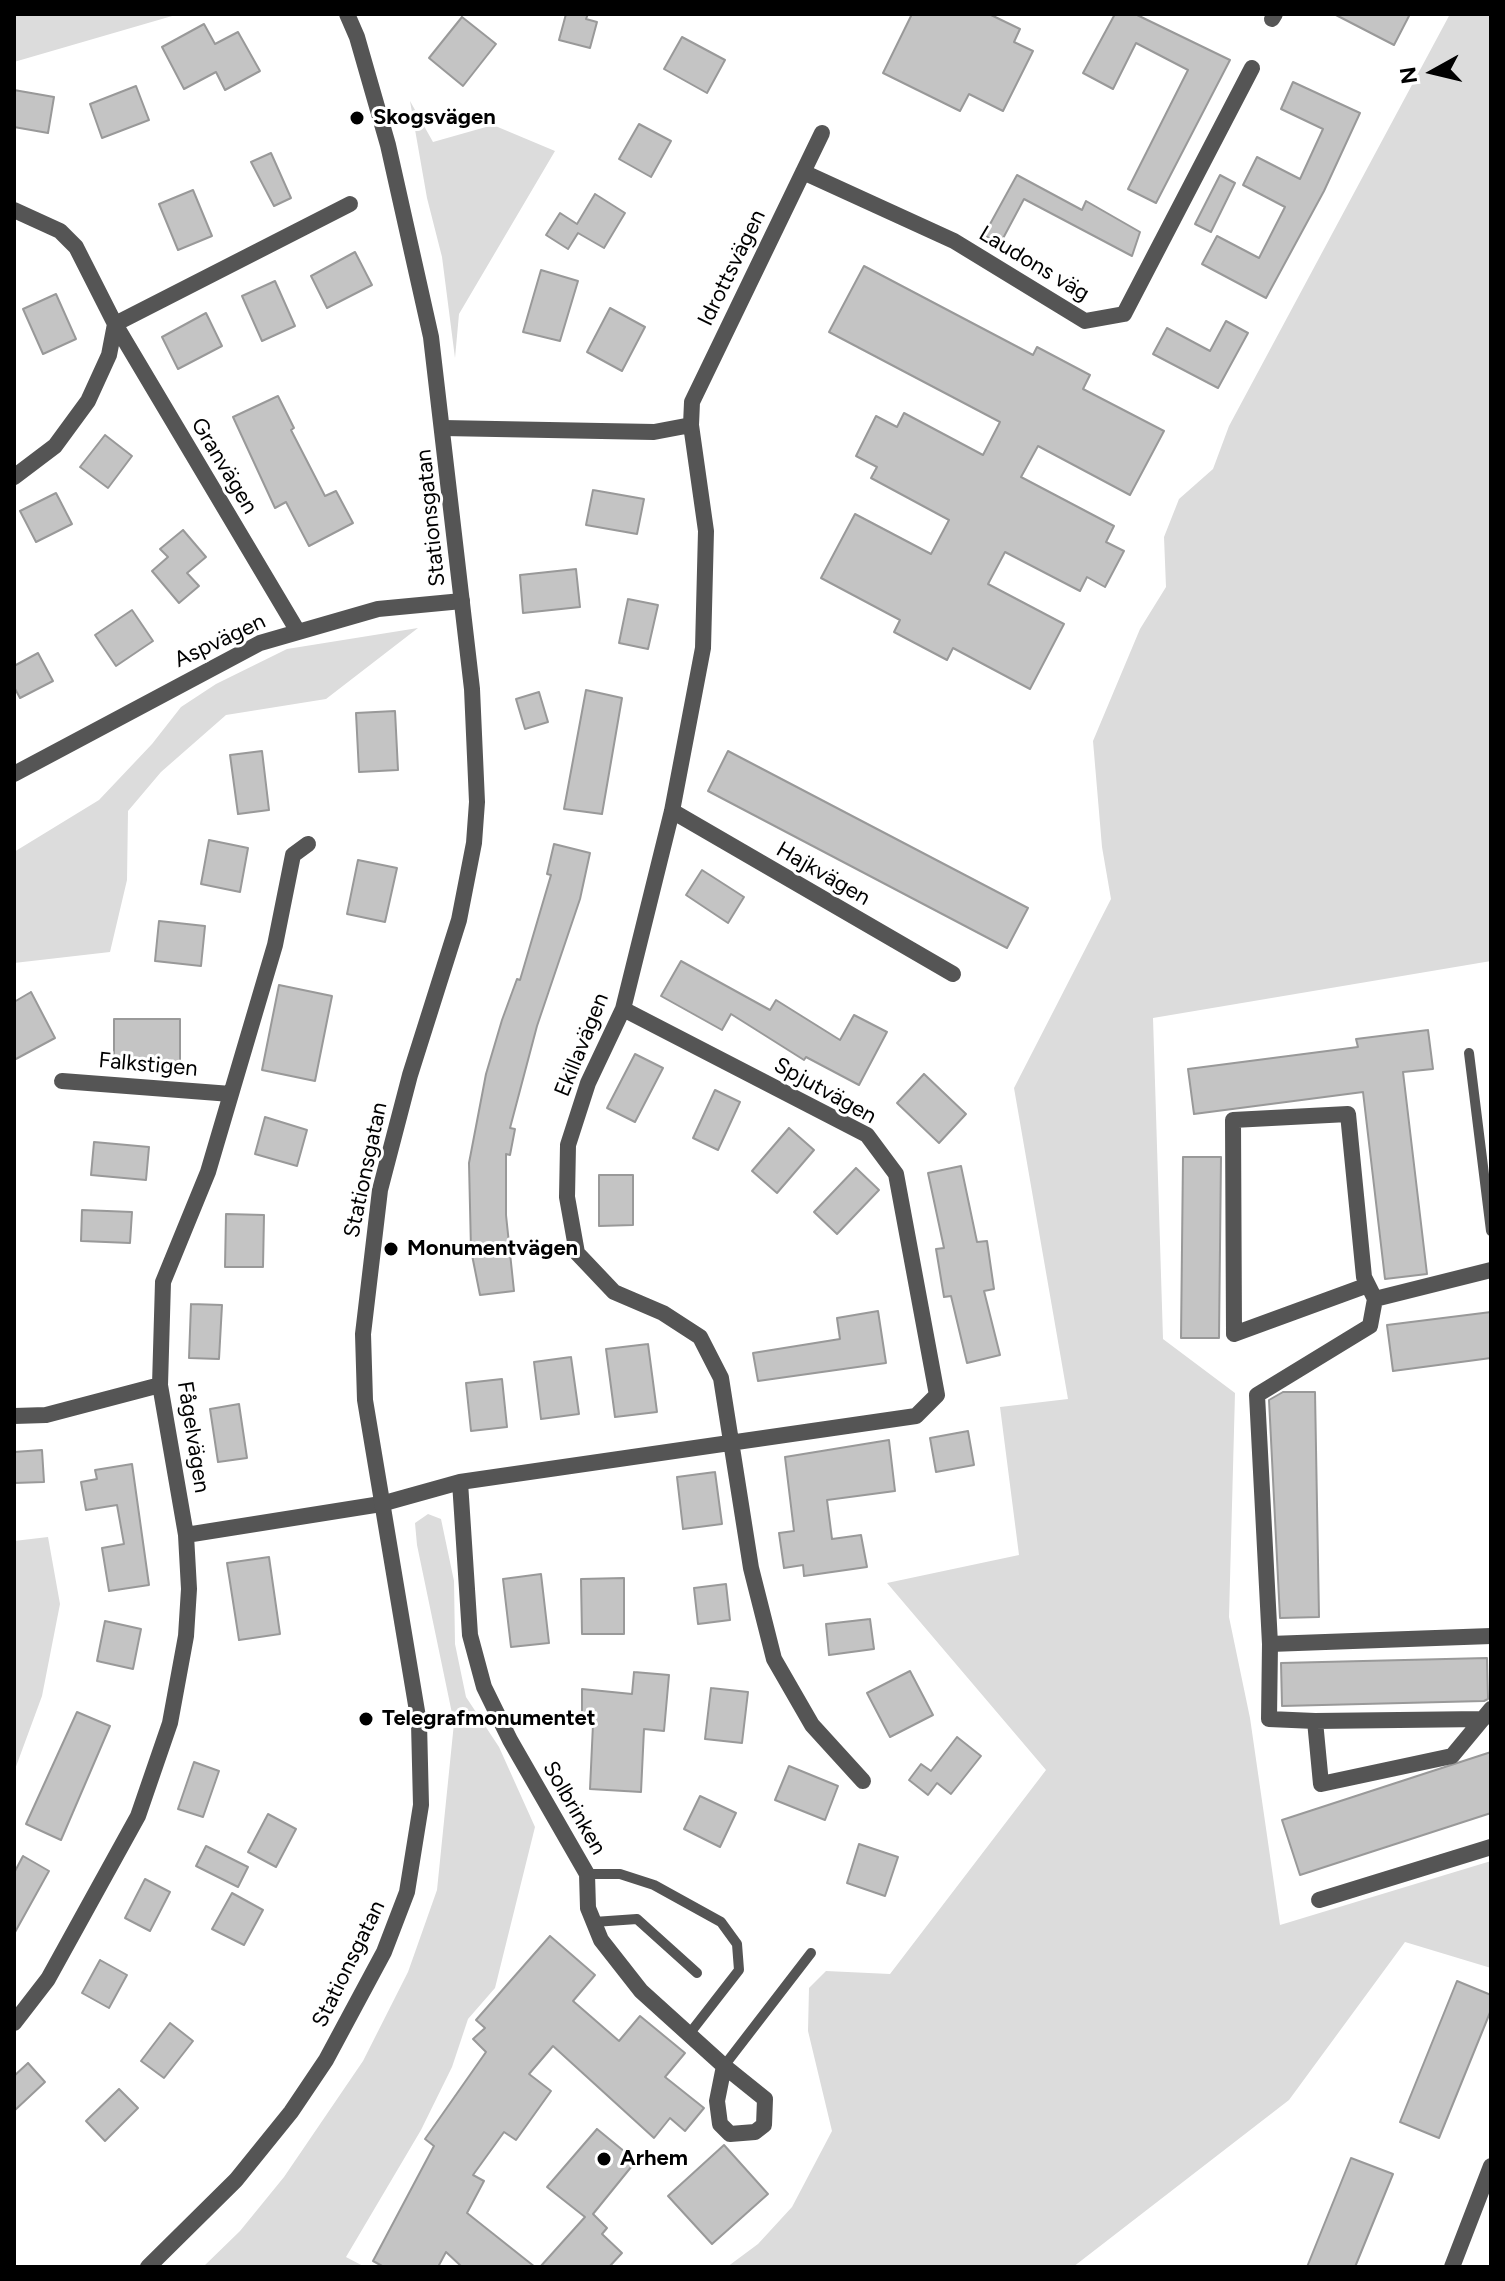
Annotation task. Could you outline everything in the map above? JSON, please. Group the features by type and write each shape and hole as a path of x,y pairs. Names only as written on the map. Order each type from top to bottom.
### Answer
{"street":[{"name":"Stationsgatan","path":"148,2267 236,2180 291,2112 357,2006 384,1952 407,1892 421,1805 422,1760 362,1365 378,1205 410,1075 459,920 474,843 477,802 472,689 443,428 419,269 385,131 357,37 347,14"},
{"name":"Laudons väg","path":"803,172 954,241 1085,321 1124,314 1252,68"},
{"name":"Idrottsvägen","path":"691,425 692,402 822,133"},
{"path":"14,477 55,446 88,401 109,355 115,324 350,204"},
{"name":"Granvägen","path":"14,210 60,231 76,247 115,324 297,630"},
{"path":"443,428 654,432 691,425"},
{"name":"Ekillavägen","path":"691,425 706,531 703,648 672,811 623,1009 588,1083 568,1145 567,1197 577,1253 614,1292 663,1313 700,1337 721,1378 751,1568 774,1659 812,1725 863,1781"},
{"name":"Aspvägen","path":"14,774 230,657 297,630 378,609 462,601"},
{"name":"Hajkvägen","path":"672,811 953,974"},
{"name":"Fågelvägen","path":"14,2023 48,1979 138,1816 170,1723 186,1636 186,1535 160,1385 163,1282 208,1172 275,945 293,855 308,844"},
{"name":"Spjutvägen","path":"623,1009 867,1135 896,1174 937,1395 916,1416 731,1442"},
{"name":"Falkstigen","path":"62,1081 231,1094"},
{"path":"1487,1714 1315,1721 1269,1719 1270,1644 1257,1395 1370,1326 1372,1292 1364,1277 1348,1114 1233,1120 1234,1334 1372,1292 1491,1270"},
{"path":"14,1416 61,1412 160,1385"},
{"path":"186,1535 381,1504 460,1482 731,1442"},
{"name":"Solbrinken","path":"460,1482 470,1635 484,1687 510,1740 587,1874 588,1908 616,1963 724,2066"},
{"path":"1270,1644 1491,1636"},
{"path":"1315,1721 1321,1784 1452,1756 1487,1714"},
{"path":"1319,1900 1491,1847"},
{"path":"1452,2267 1491,2166"}],"lane":[{"path":"1469,1053 1491,1231"},
{"path":"587,1874 620,1874 654,1885 721,1922 737,1944 739,1970 690,2033"},
{"path":"594,1922 637,1919 697,1973"},
{"path":"724,2066 811,1953"}],"shaded area":[{"path":"14,14 179,14 14,62"},
{"path":"1450,14 1491,14 1491,961 1153,1018 1163,1339 1235,1393 1229,1617 1250,1718 1280,1925 1491,1861 1491,1968 1405,1942 1289,2100 1073,2267 727,2267 758,2244 792,2207 832,2131 808,2031 809,1988 826,1971 890,1974 1046,1770 887,1583 1019,1555 1000,1407 1068,1399 1014,1088 1111,899 1102,847 1093,741 1140,629 1166,587 1164,537 1179,499 1213,469 1229,426"},
{"path":"410,101 433,142 493,125 555,151 459,314 455,358 442,257 427,198"},
{"path":"418,628 326,699 226,715 161,772 128,811 127,880 110,952 14,963 14,852 99,800 152,744 181,707 216,684 287,649"},
{"path":"428,1514 441,1519 454,1581 455,1644 466,1697 499,1747 535,1827 495,1988 468,2019 452,2067 421,2130 346,2257 365,2267 203,2267 240,2231 284,2177 363,2061 408,1972 437,1890 454,1723 417,1545 415,1523"},
{"path":"48,1537 60,1604 42,1696 14,1772 14,1541"}],"building":[{"path":"566,14 588,14 586,19 597,22 590,48 559,40"},
{"path":"912,14 989,14 1020,29 1014,42 1033,51 1003,111 969,94 960,111 883,73"},
{"path":"1115,14 1135,14 1230,60 1156,203 1128,189 1188,70 1136,43 1113,89 1083,73"},
{"path":"1334,14 1410,14 1394,45"},
{"path":"462,17 496,44 463,86 429,58"},
{"path":"204,24 215,44 238,32 260,71 225,90 216,72 184,89 162,47"},
{"path":"682,37 725,60 707,93 664,69"},
{"path":"1293,82 1360,113 1324,191 1266,298 1202,264 1217,236 1259,258 1285,207 1243,185 1257,157 1300,179 1323,129 1281,109"},
{"path":"136,86 149,120 102,138 90,104"},
{"path":"14,90 54,97 48,133 14,127"},
{"path":"639,124 671,141 651,177 619,159"},
{"path":"271,153 291,198 274,206 251,162"},
{"path":"1017,175 1082,210 1086,201 1140,232 1132,256 1024,199 1000,244 984,235"},
{"path":"1220,175 1235,183 1211,232 1195,224"},
{"path":"193,190 212,236 178,250 159,204"},
{"path":"595,194 625,213 604,248 578,233 568,249 546,235 560,213 577,224"},
{"path":"355,252 372,285 327,308 311,276"},
{"path":"864,266 1033,355 1037,347 1090,375 1083,389 1164,431 1130,495 1038,446 1021,477 1114,526 1106,542 1124,551 1105,587 1087,577 1080,591 1005,552 988,584 1064,624 1030,689 953,648 947,660 894,632 900,620 821,578 855,514 931,554 949,520 871,478 877,467 856,456 876,416 897,427 904,413 983,455 1000,422 829,332"},
{"path":"541,270 578,281 560,341 523,332"},
{"path":"275,281 295,326 262,341 242,296"},
{"path":"56,294 76,339 43,354 23,309"},
{"path":"610,308 645,327 622,371 587,352"},
{"path":"206,313 222,346 178,369 162,337"},
{"path":"1226,321 1248,333 1218,388 1153,354 1167,328 1210,351"},
{"path":"278,396 294,428 291,430 325,496 336,491 353,523 309,546 286,502 275,508 233,417"},
{"path":"105,435 132,456 108,488 80,467"},
{"path":"593,490 644,499 637,534 586,525"},
{"path":"56,493 72,524 36,542 20,511"},
{"path":"183,530 206,557 187,573 199,586 179,603 152,571 168,557 160,549"},
{"path":"576,569 580,607 523,613 520,575"},
{"path":"628,599 658,605 648,649 619,643"},
{"path":"132,610 153,641 116,666 95,635"},
{"path":"38,653 53,681 20,698 14,687 14,666"},
{"path":"586,690 622,698 602,814 564,809"},
{"path":"539,692 548,722 525,729 516,699"},
{"path":"395,711 398,770 359,772 356,713"},
{"path":"262,751 269,810 238,814 230,755"},
{"path":"728,751 1028,908 1007,948 708,791"},
{"path":"209,840 248,848 240,892 201,884"},
{"path":"554,844 590,853 580,899 537,1026 510,1128 515,1129 510,1155 506,1154 506,1215 514,1291 480,1295 471,1250 469,1163 486,1074 502,1020 517,979 520,980 551,875 547,874"},
{"path":"358,860 397,868 385,922 347,914"},
{"path":"702,870 744,897 728,923 686,895"},
{"path":"159,921 205,926 201,966 155,961"},
{"path":"681,961 770,1010 776,1000 840,1040 854,1015 887,1032 859,1085 806,1057 804,1060 731,1014 722,1030 661,996"},
{"path":"279,985 332,996 315,1081 262,1070"},
{"path":"31,992 55,1038 14,1060 14,1002"},
{"path":"114,1019 180,1019 180,1067 114,1068"},
{"path":"1428,1030 1433,1069 1403,1072 1427,1274 1385,1279 1363,1092 1194,1114 1188,1069 1358,1047 1356,1039"},
{"path":"635,1054 663,1068 635,1122 607,1108"},
{"path":"924,1074 966,1114 939,1143 897,1103"},
{"path":"715,1090 740,1102 718,1150 693,1138"},
{"path":"265,1117 307,1130 297,1166 255,1154"},
{"path":"789,1128 814,1150 777,1193 752,1171"},
{"path":"94,1142 149,1147 146,1180 91,1175"},
{"path":"1183,1157 1221,1157 1219,1338 1181,1338"},
{"path":"961,1166 977,1242 987,1241 994,1289 984,1291 1000,1355 967,1363 951,1296 944,1297 936,1249 944,1248 928,1173"},
{"path":"856,1168 879,1190 837,1234 814,1212"},
{"path":"599,1175 633,1175 633,1225 599,1226"},
{"path":"82,1210 132,1212 130,1243 81,1241"},
{"path":"226,1214 264,1215 263,1267 225,1267"},
{"path":"191,1304 222,1305 219,1359 189,1358"},
{"path":"878,1311 886,1363 758,1381 753,1353 840,1339 837,1318"},
{"path":"1491,1312 1491,1358 1393,1371 1387,1325"},
{"path":"648,1344 657,1412 615,1417 606,1349"},
{"path":"571,1357 579,1414 541,1419 534,1362"},
{"path":"502,1379 507,1427 471,1431 466,1383"},
{"path":"1283,1392 1315,1392 1319,1617 1280,1618 1269,1400"},
{"path":"239,1404 247,1458 218,1462 210,1409"},
{"path":"968,1431 974,1465 936,1472 930,1438"},
{"path":"889,1440 895,1491 827,1500 832,1539 861,1535 867,1567 804,1576 803,1565 784,1568 779,1533 794,1531 785,1457"},
{"path":"42,1450 44,1482 14,1483 14,1452"},
{"path":"132,1464 149,1585 109,1591 102,1548 124,1544 117,1505 86,1510 81,1482 97,1479 95,1470"},
{"path":"715,1472 722,1524 683,1529 677,1477"},
{"path":"269,1557 280,1634 239,1640 227,1563"},
{"path":"541,1574 549,1643 511,1647 503,1579"},
{"path":"624,1578 624,1634 582,1634 581,1579"},
{"path":"726,1584 730,1620 698,1624 694,1588"},
{"path":"870,1619 874,1649 829,1655 826,1624"},
{"path":"105,1621 141,1629 133,1669 97,1661"},
{"path":"1487,1658 1488,1699 1484,1701 1282,1706 1281,1663"},
{"path":"910,1671 933,1715 890,1737 867,1693"},
{"path":"634,1672 669,1675 664,1731 644,1729 641,1792 590,1789 593,1724 582,1723 582,1689 632,1694"},
{"path":"711,1688 748,1692 742,1743 705,1739"},
{"path":"77,1712 110,1726 61,1840 26,1824"},
{"path":"957,1737 981,1756 951,1794 937,1783 928,1795 909,1780 921,1764 931,1771"},
{"path":"1491,1752 1491,1813 1300,1875 1282,1820"},
{"path":"194,1762 219,1771 203,1817 178,1809"},
{"path":"789,1766 838,1786 825,1820 775,1800"},
{"path":"700,1796 736,1813 720,1847 684,1829"},
{"path":"268,1814 296,1829 276,1867 248,1852"},
{"path":"859,1844 898,1857 885,1896 847,1883"},
{"path":"206,1846 248,1867 238,1887 196,1866"},
{"path":"23,1856 49,1871 14,1934 14,1873"},
{"path":"145,1879 170,1892 150,1931 125,1918"},
{"path":"232,1893 263,1910 244,1945 212,1929"},
{"path":"550,1936 595,1975 573,2001 619,2041 640,2016 685,2053 665,2077 704,2108 685,2131 670,2118 654,2138 553,2046 529,2074 551,2091 516,2140 504,2132 473,2175 484,2181 467,2213 535,2267 462,2267 446,2252 438,2267 384,2267 373,2261 434,2146 425,2139 486,2052 473,2039 485,2028 476,2020"},
{"path":"100,1960 127,1975 109,2008 82,1993"},
{"path":"1457,1981 1491,1995 1491,2010 1439,2138 1400,2122"},
{"path":"170,2023 193,2041 164,2078 141,2061"},
{"path":"28,2063 45,2082 14,2111 14,2076"},
{"path":"119,2089 138,2108 105,2141 86,2121"},
{"path":"597,2129 636,2161 593,2214 607,2228 602,2234 622,2253 609,2267 540,2267 585,2217 547,2187"},
{"path":"724,2145 768,2194 712,2244 668,2196"},
{"path":"1351,2158 1393,2174 1355,2267 1307,2267"}],"place":[{"name":"Skogsvägen","path":"357,118"},
{"name":"Monumentvägen","path":"391,1249"},
{"name":"Telegrafmonumentet","path":"366,1719"},
{"name":"Arhem","path":"604,2159"}]}
